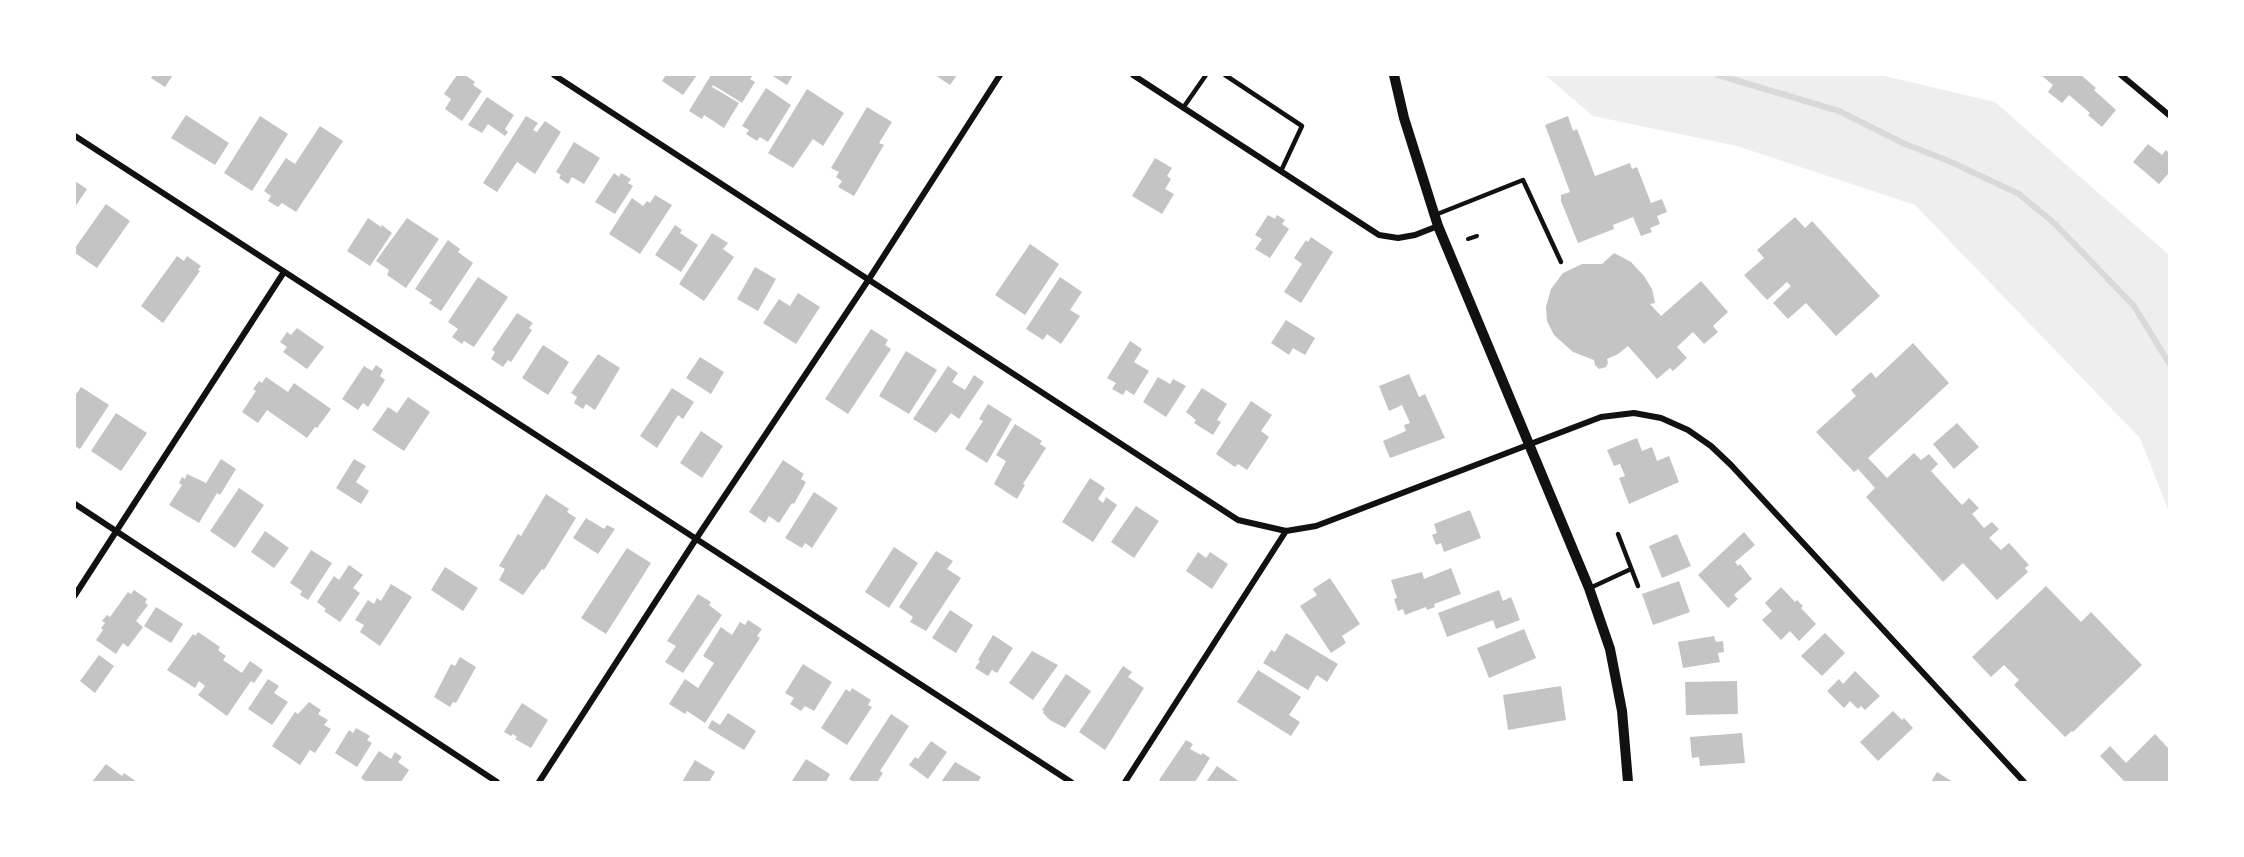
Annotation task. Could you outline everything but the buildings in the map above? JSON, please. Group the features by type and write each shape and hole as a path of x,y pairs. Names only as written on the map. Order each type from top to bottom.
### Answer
{"street":[{"path":"554,75 1238,520 1286,531 1316,525 1601,417 1634,413 1661,418 1688,430 1711,446 1731,465 2024,782"},
{"path":"539,782 1000,75"},
{"path":"1133,75 1379,235 1398,238 1415,235 1438,226"},
{"path":"1394,75 1404,118 1438,226 1589,588 1610,649 1622,711 1628,782"},
{"path":"2121,75 2169,114"},
{"path":"75,136 1071,782"},
{"path":"75,595 284,272"},
{"path":"75,504 497,782"},
{"path":"1125,782 1286,531"}],"lane":[{"path":"1183,108 1206,75"},
{"path":"1225,75 1302,126 1281,171"},
{"path":"1435,215 1523,180 1561,262"},
{"path":"1618,534 1638,586"},
{"path":"1589,588 1631,569"}],"path":[{"path":"1468,239 1477,236"}],"shaded area":[{"path":"1545,75 1880,75 1995,102 2169,255 2169,512 2140,438 1915,205 1737,146 1593,116"}],"waterway":[{"path":"1718,75 1839,111 1905,144 1951,162 2019,194 2054,223 2134,306 2169,363"}]}
